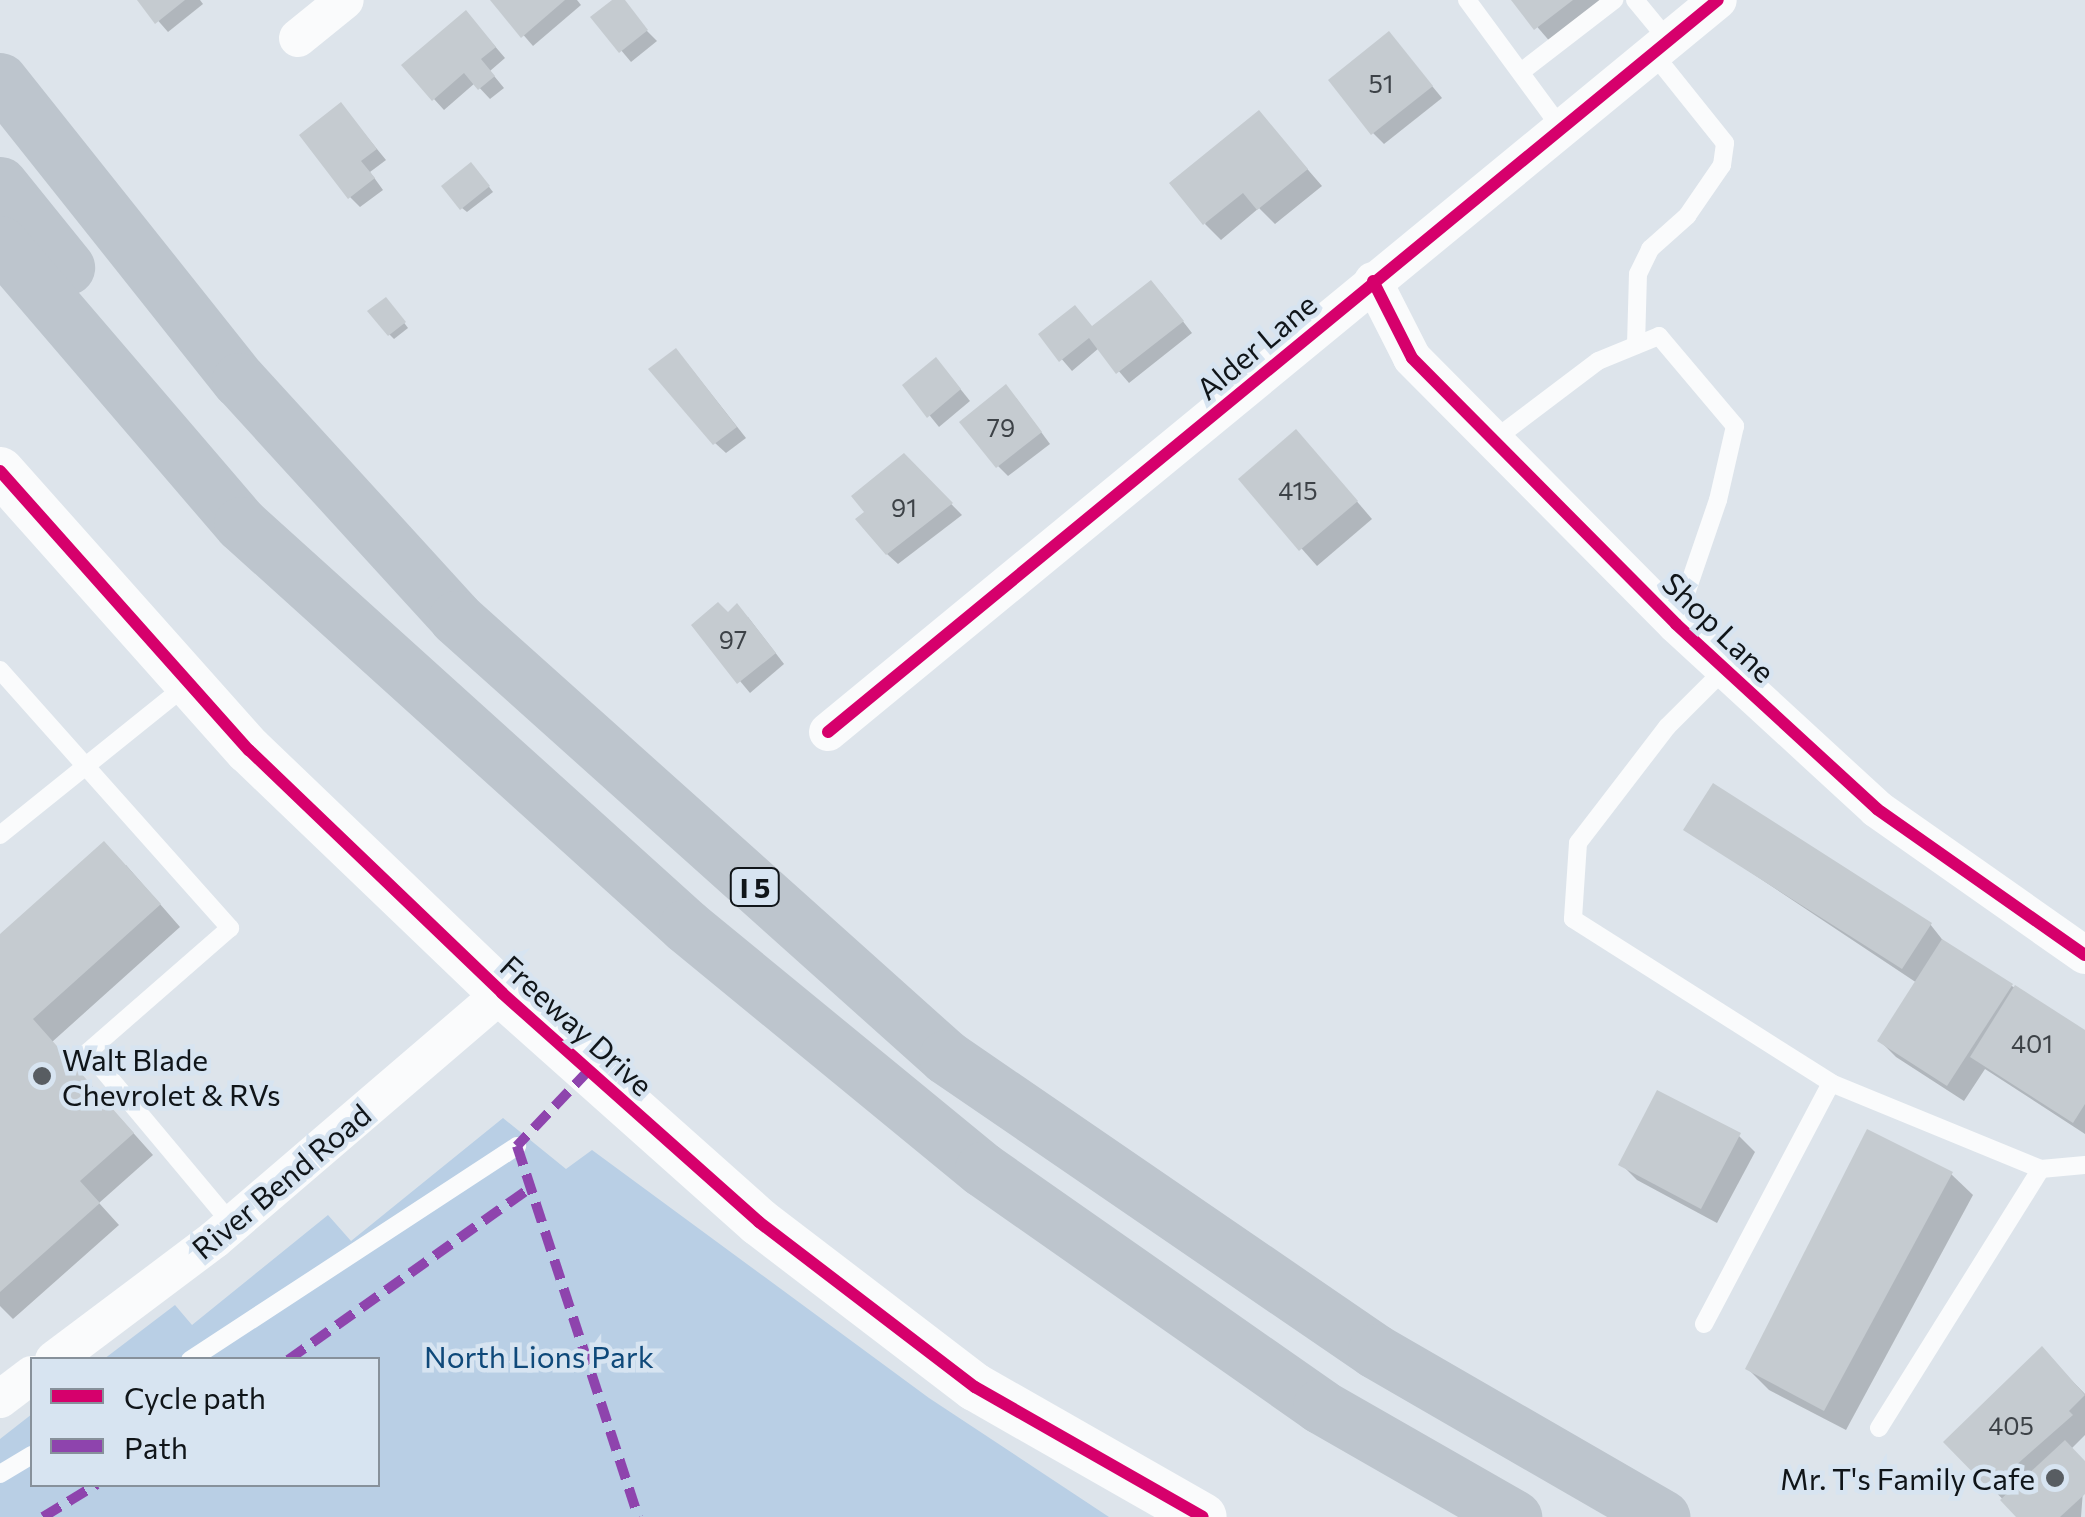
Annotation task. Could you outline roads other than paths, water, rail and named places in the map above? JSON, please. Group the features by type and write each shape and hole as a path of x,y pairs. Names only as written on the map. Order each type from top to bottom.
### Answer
{"highway":[{"name":"I 5","path":"0,80 238,380 456,618 946,1057 1375,1350 1662,1517"},
{"name":"I 5","path":"0,184 226,458 500,760 686,926 982,1169 1320,1406 1514,1517"},
{"path":"0,242 242,524 500,760"}],"street":[{"path":"298,38 345,0"},
{"name":"Alder Lane","path":"828,732 1718,0"},
{"name":"Shop Lane","path":"1373,281 1412,358 1676,624 1877,809 2085,954"},
{"name":"Freeway Drive","path":"0,470 188,684 502,993 760,1222 975,1387 1203,1517"},
{"name":"River Bend Road","path":"58,1357 232,1224 502,993"},
{"path":"0,1399 30,1376"}],"lane":[{"path":"1466,0 1561,128"},
{"path":"1521,72 1614,0"},
{"path":"1636,0 1660,46 1725,144 1722,165 1687,216 1650,248 1638,274 1636,345"},
{"path":"1494,438 1598,361 1659,336 1735,426 1718,500 1676,624"},
{"path":"1725,669 1667,727 1578,843 1573,919 1831,1082 2041,1169 2085,1165"},
{"path":"0,670 230,928 88,1052 232,1224"},
{"path":"0,835 188,684"},
{"path":"1704,1324 1831,1082"},
{"path":"195,1357 516,1146"},
{"path":"1879,1428 2041,1169"},
{"path":"0,1474 30,1456"}],"place":[{"name":"Walt Blade Chevrolet & RVs","path":"42,1076"},
{"name":"Mr. T's Family Cafe","path":"2055,1478"}],"park label":[{"name":"North Lions Park","path":"539,1356"}]}
